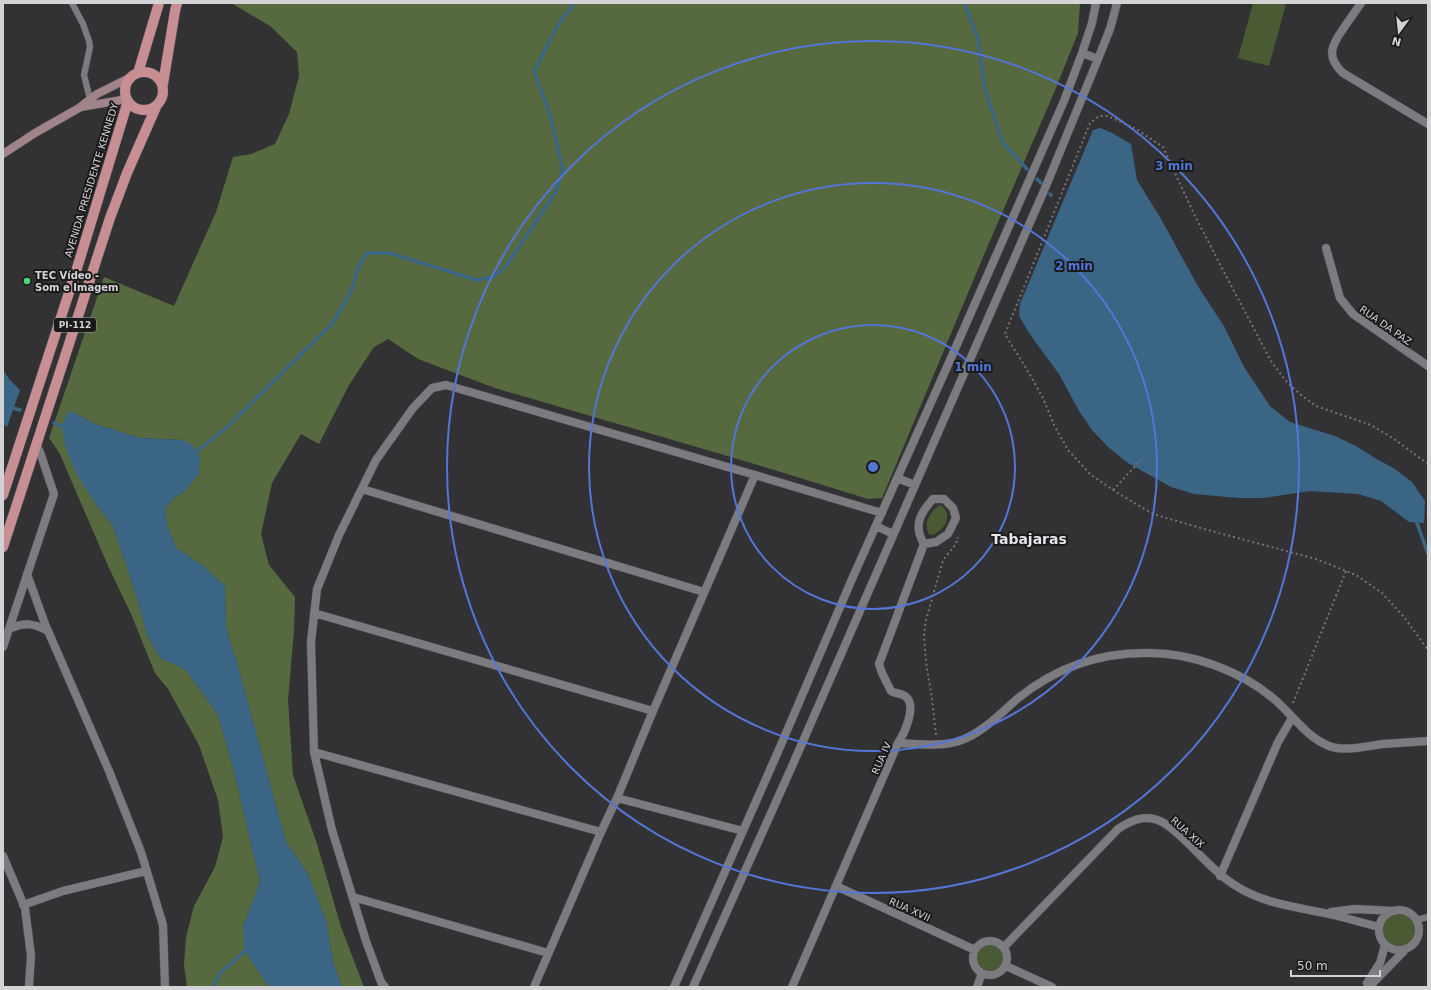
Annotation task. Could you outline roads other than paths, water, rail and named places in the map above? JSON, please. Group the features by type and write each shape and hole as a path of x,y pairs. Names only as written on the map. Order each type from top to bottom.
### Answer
{"main road":[{"name":"PI-112","path":"127,100 125,94 126,86 135,75 144,54 159,3"},
{"name":"PI-112","path":"3,547 110,218 127,173 156,107 161,102 164,95 162,84 177,3"},
{"path":"3,154 35,133 79,108 97,94 135,75 142,72 150,73 158,77 162,84"},
{"path":"79,108 127,100 135,108 143,111 156,107"},
{"name":"AVENIDA PRESIDENTE KENNEDY","path":"3,495 80,258 127,100"}],"street":[{"path":"674,987 897,478 1058,116 1082,53 1092,23 1096,3"},
{"path":"694,987 1046,186 1110,29 1116,3"},
{"path":"1361,3 1334,42 1332,51 1334,62 1343,73 1428,124"},
{"path":"1082,53 1098,59"},
{"name":"RUA DA PAZ","path":"1326,248 1340,298 1353,314 1428,366"},
{"path":"385,987 381,982 332,830 314,752 311,642 317,589 339,535 376,460 413,408 432,388 446,385 755,474 882,513"},
{"path":"3,647 54,494 40,452 36,445"},
{"path":"534,987 617,798 755,474"},
{"path":"897,478 915,485"},
{"path":"362,489 704,592"},
{"path":"933,499 944,499 954,508 956,518 948,534 936,542 924,544 919,536 919,523 922,510 933,499"},
{"path":"876,526 894,534"},
{"name":"RUA IV","path":"792,987 898,743 908,724 910,716 909,700 905,696 891,691 879,664 924,544"},
{"path":"27,574 48,631 110,771 146,871 163,925 165,987"},
{"path":"314,613 653,711"},
{"path":"9,629 25,624 36,625 48,631"},
{"path":"898,743 937,744 958,742 976,732 1042,681 1061,671 1081,663 1117,654 1162,653 1190,658 1223,668 1241,676 1273,698 1290,716 1322,743 1337,748 1428,741"},
{"path":"1220,876 1290,716"},
{"path":"314,752 601,832"},
{"path":"617,798 743,831"},
{"name":"RUA XIX","path":"1004,947 1118,828 1136,819 1151,818 1162,821 1171,828 1220,876 1234,886 1268,902 1290,908 1325,913 1379,927"},
{"path":"3,856 23,905 31,956 29,987"},
{"path":"23,905 63,891 146,871"},
{"name":"RUA XVII","path":"836,886 975,950"},
{"path":"353,897 548,953"},
{"name":"RUA XIX","path":"1325,913 1356,910 1394,910"},
{"path":"1369,987 1406,949 1413,944 1418,937 1419,928 1416,920 1407,912 1394,910 1384,917 1379,927 1380,936 1385,945 1394,949 1406,949"},
{"path":"994,941 1004,947 1008,956 1006,966 1003,970 993,975 982,973 974,966 973,955 975,950 983,942 994,941"},
{"path":"1364,987 1380,963 1385,945"},
{"path":"1006,966 1052,987"},
{"path":"977,987 982,973"}],"lane":[{"path":"72,3 90,41 84,75 90,99"},
{"path":"1416,920 1428,918"}],"water":[{"path":"1100,128 1131,144 1137,180 1161,219 1199,288 1224,326 1244,367 1270,406 1290,422 1335,436 1356,446 1395,469 1412,482 1425,501 1424,523 1409,522 1381,501 1358,494 1310,491 1263,498 1239,498 1194,494 1171,487 1128,463 1108,447 1092,430 1079,411 1059,374 1031,336 1019,316 1020,304 1093,130"},
{"path":"3,370 20,390 7,427 3,424"},
{"path":"68,411 77,414 95,424 140,438 183,440 193,446 200,458 199,474 185,491 174,498 165,509 167,525 176,548 202,565 225,586 226,626 286,842 308,874 326,921 334,966 342,987 271,987 266,983 245,951 243,927 260,882 234,771 218,715 186,670 160,658 147,634 134,588 113,526 93,500 76,473 65,446 62,426"}],"waterway":[{"path":"196,452 225,429 332,324 348,297 353,286 357,270 367,253 389,253 477,280 493,277 506,266 555,193 563,170 550,115 534,71 558,25 574,3"},
{"path":"964,3 978,38 985,89 1003,143 1027,169"},
{"path":"1037,179 1041,183"},
{"path":"13,408 20,410"},
{"path":"54,423 62,426"},
{"path":"1417,523 1428,554"},
{"path":"213,987 220,973 245,951"}],"place":[{"name":"TEC Vídeo - Som e Imagem","path":"27,281"}],"district":[{"name":"Tabajaras","path":"1029,539"}]}
